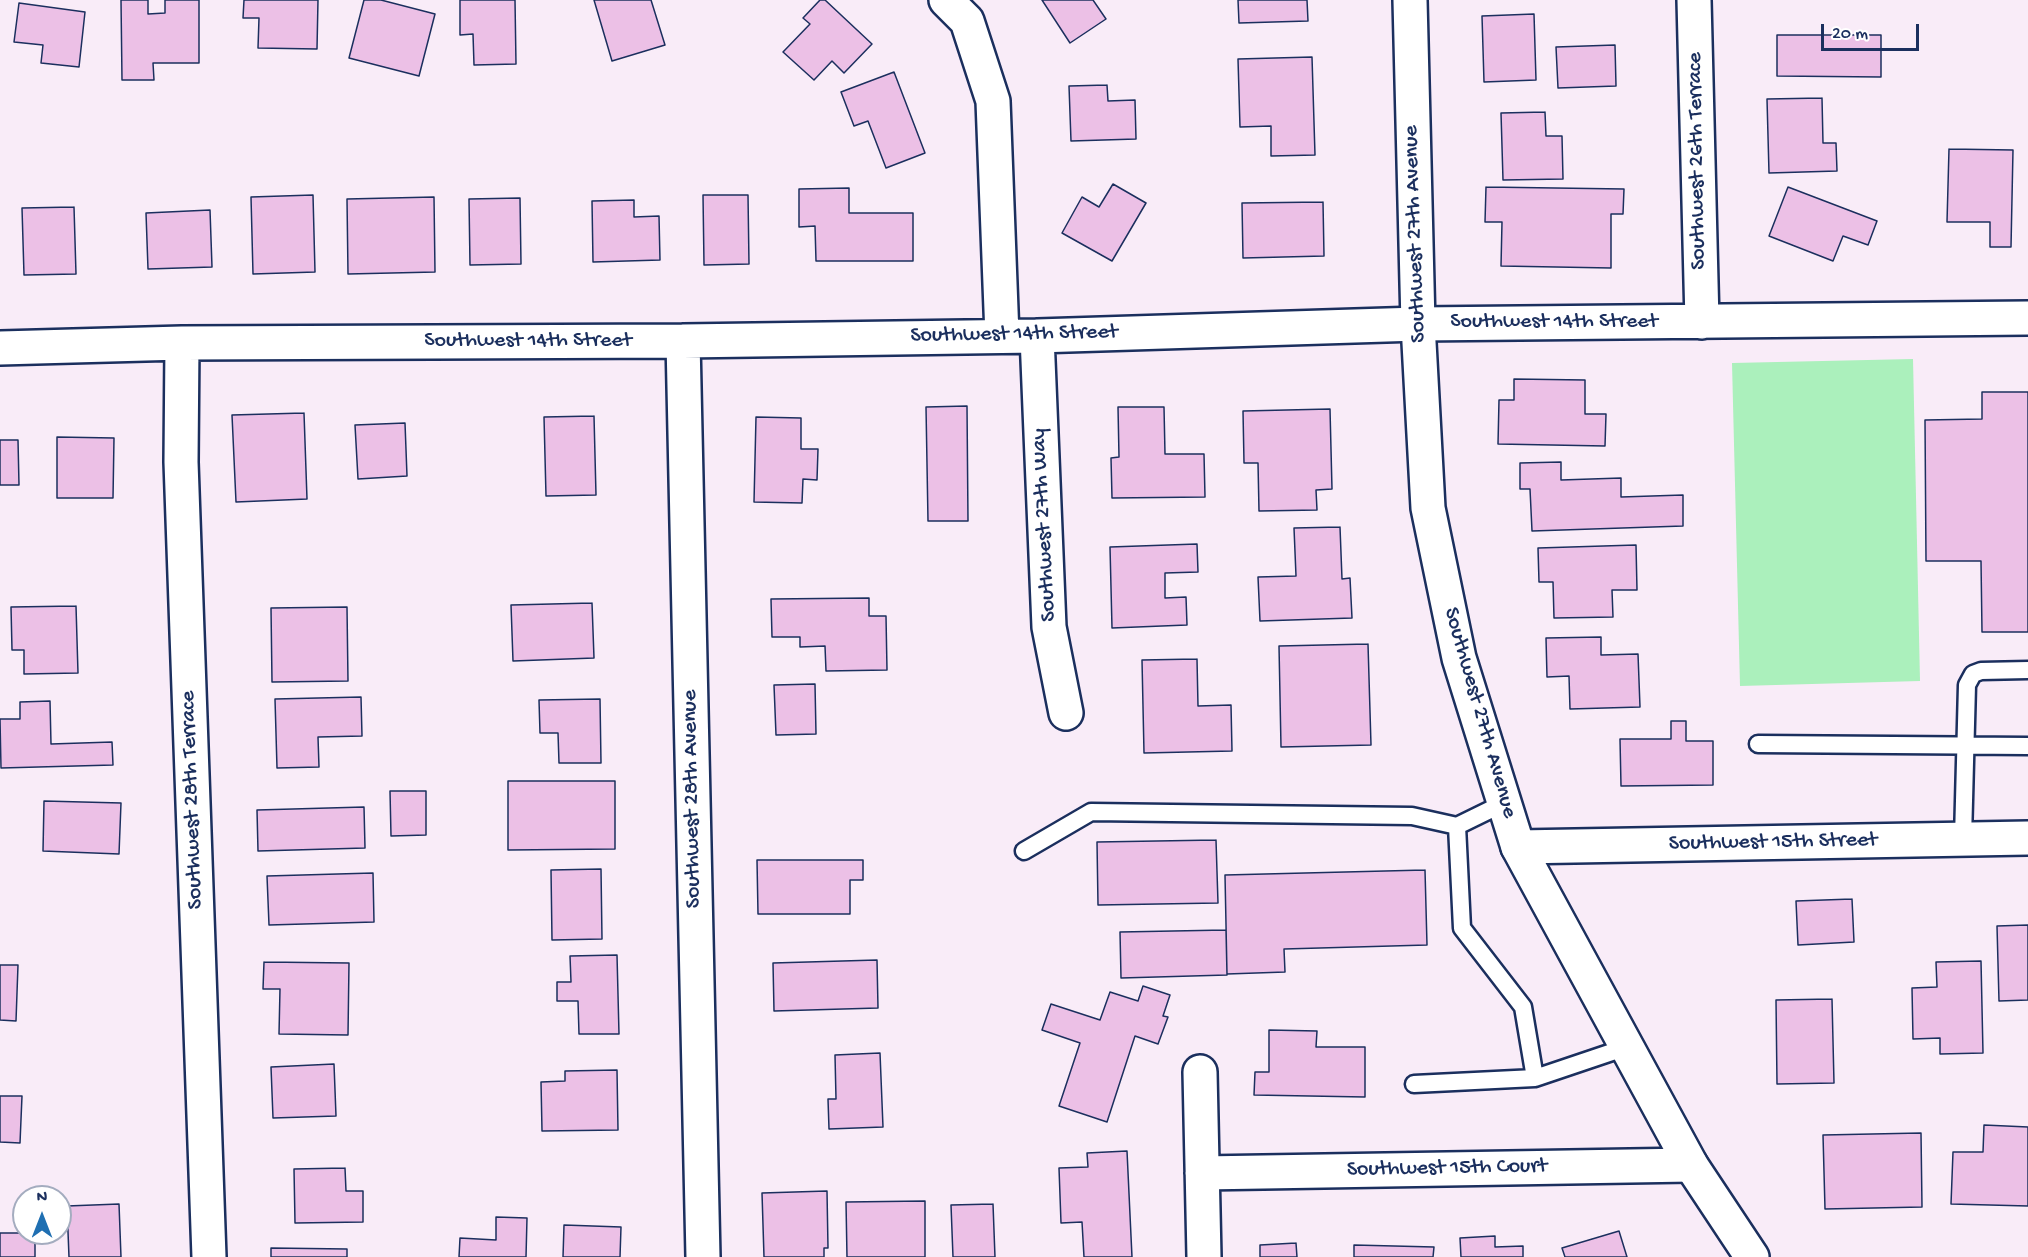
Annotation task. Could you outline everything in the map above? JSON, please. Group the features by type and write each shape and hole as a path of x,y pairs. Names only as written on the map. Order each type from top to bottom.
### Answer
{"street":[{"path":"946,0 967,21 993,101 1002,336"},
{"name":"Southwest 27th Avenue","path":"1410,0 1418,324 1428,508 1460,658 1518,847 1691,1165 1752,1257"},
{"name":"Southwest 26th Terrace","path":"1694,0 1702,322"},
{"name":"Southwest 14th Street","path":"0,348 182,343 683,341 1037,336 1418,324 2028,318"},
{"name":"Southwest 27th Way","path":"1037,336 1049,627 1066,713"},
{"name":"Southwest 28th Avenue","path":"683,341 703,1257"},
{"name":"Southwest 28th Terrace","path":"182,343 181,474 209,1257"},
{"name":"Southwest 15th Street","path":"1518,847 2028,838"},
{"path":"1200,1072 1204,1257"},
{"name":"Southwest 15th Court","path":"1202,1173 1691,1165"}],"lane":[{"path":"1963,839 1967,685 1973,674 1981,671 2028,670"},
{"path":"1758,744 2028,746"},
{"path":"1023,851 1091,812 1412,816 1458,826 1504,803"},
{"path":"1458,826 1462,928 1523,1007 1535,1078"},
{"path":"1414,1084 1535,1078 1626,1047"}],"green space":[{"path":"1913,359 1920,681 1740,686 1732,363"}],"building":[{"path":"121,0 148,0 148,14 165,13 165,0 199,0 199,63 153,63 154,80 122,80"},
{"path":"244,0 318,0 317,49 258,48 259,18 243,18"},
{"path":"364,0 381,0 435,14 419,76 349,58"},
{"path":"460,0 515,0 516,64 474,65 473,34 460,35"},
{"path":"594,0 651,0 665,45 612,61"},
{"path":"820,0 825,0 872,44 844,73 832,61 814,80 783,52 810,24 803,18"},
{"path":"1042,0 1093,0 1106,19 1070,43"},
{"path":"1238,0 1307,0 1308,21 1239,23"},
{"path":"19,3 85,12 79,67 41,63 43,45 14,42"},
{"path":"1534,14 1536,80 1484,82 1482,16"},
{"path":"1777,35 1881,35 1881,77 1777,76"},
{"path":"1615,45 1616,86 1558,88 1556,47"},
{"path":"1312,57 1315,155 1271,156 1271,126 1240,127 1238,59"},
{"path":"894,72 925,153 886,168 868,121 854,126 841,92"},
{"path":"1107,85 1108,101 1135,100 1136,139 1071,141 1069,86"},
{"path":"1822,98 1823,143 1836,143 1837,171 1769,173 1767,99"},
{"path":"1545,112 1546,136 1562,136 1563,179 1503,180 1501,113"},
{"path":"1949,149 2013,150 2011,247 1990,247 1990,222 1947,222"},
{"path":"1113,184 1146,203 1112,261 1062,233 1082,197 1099,207"},
{"path":"1486,187 1624,189 1623,214 1611,214 1611,268 1501,266 1502,222 1485,222"},
{"path":"1788,187 1877,221 1868,245 1843,236 1833,261 1769,236"},
{"path":"849,188 849,213 913,213 913,261 816,261 815,226 799,227 799,189"},
{"path":"313,195 315,272 253,274 251,197"},
{"path":"703,195 748,195 749,264 704,265"},
{"path":"434,197 435,272 348,274 347,199"},
{"path":"520,198 521,264 470,265 469,199"},
{"path":"634,200 634,217 659,216 660,260 593,262 592,201"},
{"path":"1323,202 1324,256 1243,258 1242,203"},
{"path":"74,207 76,274 24,275 22,208"},
{"path":"210,210 212,267 148,269 146,213"},
{"path":"1514,379 1585,380 1585,414 1606,414 1605,446 1498,444 1499,400 1514,400"},
{"path":"1982,392 2028,392 2028,632 1982,632 1981,561 1926,561 1925,420 1982,419"},
{"path":"967,406 968,521 928,521 926,407"},
{"path":"1118,407 1164,407 1165,454 1204,454 1205,497 1112,498 1111,458 1119,457"},
{"path":"1330,409 1332,489 1316,490 1317,510 1259,511 1258,463 1244,463 1243,411"},
{"path":"304,413 307,499 236,502 232,415"},
{"path":"594,416 596,495 546,496 544,417"},
{"path":"756,417 801,418 801,449 818,449 817,480 803,479 802,503 754,502"},
{"path":"405,423 407,476 358,479 355,425"},
{"path":"57,437 114,438 113,498 57,498"},
{"path":"0,440 18,440 19,485 0,485"},
{"path":"1561,462 1561,480 1621,478 1621,497 1683,495 1683,526 1532,531 1530,489 1520,489 1520,463"},
{"path":"1340,527 1342,579 1350,578 1352,618 1260,621 1258,577 1296,576 1294,528"},
{"path":"1197,544 1198,572 1165,573 1165,598 1186,597 1187,625 1112,628 1110,547"},
{"path":"1636,545 1637,590 1612,590 1613,617 1554,618 1553,582 1539,582 1538,548"},
{"path":"869,598 869,616 886,616 887,670 826,671 825,646 800,647 800,637 772,637 771,599"},
{"path":"592,603 594,658 513,661 511,605"},
{"path":"76,606 78,673 24,674 24,650 12,650 11,607"},
{"path":"347,607 348,681 272,682 271,608"},
{"path":"1601,637 1601,655 1638,654 1640,707 1570,709 1569,676 1547,677 1546,638"},
{"path":"1368,644 1371,745 1281,747 1279,646"},
{"path":"1197,659 1198,706 1231,705 1232,751 1144,753 1142,660"},
{"path":"815,684 816,734 776,735 774,685"},
{"path":"361,697 362,736 318,737 319,767 277,768 275,699"},
{"path":"600,699 601,763 559,763 558,733 540,733 539,700"},
{"path":"50,701 51,744 112,742 113,765 1,768 0,719 20,719 20,702"},
{"path":"1671,721 1686,721 1686,741 1713,741 1713,785 1621,786 1620,739 1671,739"},
{"path":"508,781 615,781 615,849 508,850"},
{"path":"390,791 426,791 426,835 391,836"},
{"path":"44,801 121,803 119,854 43,851"},
{"path":"364,807 365,848 258,851 257,810"},
{"path":"1216,840 1218,903 1098,905 1097,842"},
{"path":"757,860 863,860 863,880 850,880 850,914 758,914"},
{"path":"601,869 602,939 552,940 551,870"},
{"path":"1425,870 1427,945 1284,949 1285,972 1227,974 1225,875"},
{"path":"373,873 374,922 269,925 267,876"},
{"path":"1852,899 1854,942 1798,945 1796,901"},
{"path":"2028,925 2028,1000 1999,1001 1997,926"},
{"path":"1226,930 1227,975 1121,978 1120,932"},
{"path":"617,955 619,1034 579,1034 578,1001 557,1001 557,982 571,982 570,956"},
{"path":"877,960 878,1008 774,1011 773,963"},
{"path":"1981,961 1983,1053 1940,1054 1940,1038 1913,1039 1912,988 1937,987 1936,962"},
{"path":"264,962 349,963 348,1035 279,1034 280,989 263,989"},
{"path":"0,965 18,965 16,1021 0,1020"},
{"path":"1143,986 1170,995 1163,1016 1168,1017 1158,1044 1135,1036 1107,1122 1059,1106 1080,1043 1042,1030 1051,1004 1100,1020 1110,992 1138,1001"},
{"path":"1832,999 1834,1083 1777,1084 1776,1000"},
{"path":"1269,1030 1317,1031 1316,1047 1365,1047 1365,1097 1254,1095 1255,1072 1269,1072"},
{"path":"880,1053 883,1127 829,1129 828,1099 836,1099 835,1055"},
{"path":"334,1064 336,1116 273,1118 271,1067"},
{"path":"617,1070 618,1130 542,1131 541,1082 565,1081 565,1071"},
{"path":"0,1096 22,1096 20,1143 0,1142"},
{"path":"1984,1125 2028,1127 2028,1206 1951,1204 1953,1152 1983,1152"},
{"path":"1921,1133 1922,1207 1825,1209 1823,1135"},
{"path":"1127,1151 1132,1257 1084,1257 1082,1222 1061,1223 1059,1168 1088,1167 1087,1153"},
{"path":"345,1168 346,1191 363,1191 363,1222 295,1223 294,1169"},
{"path":"827,1191 828,1248 824,1248 824,1257 764,1257 762,1193"},
{"path":"925,1201 925,1257 847,1257 846,1202"},
{"path":"119,1204 121,1257 69,1257 69,1245 72,1245 72,1206"},
{"path":"993,1204 995,1257 953,1257 951,1205"},
{"path":"496,1217 527,1218 526,1257 459,1257 460,1238 496,1240"},
{"path":"564,1225 621,1227 620,1257 563,1257"},
{"path":"1619,1231 1627,1257 1565,1257 1562,1248"},
{"path":"0,1233 12,1233 12,1245 35,1245 35,1257 0,1257"},
{"path":"1495,1236 1495,1247 1523,1246 1523,1257 1461,1257 1460,1238"},
{"path":"1296,1243 1297,1257 1260,1257 1260,1245"},
{"path":"1354,1245 1434,1247 1433,1257 1354,1257"},
{"path":"271,1248 347,1249 347,1257 271,1257"}]}
